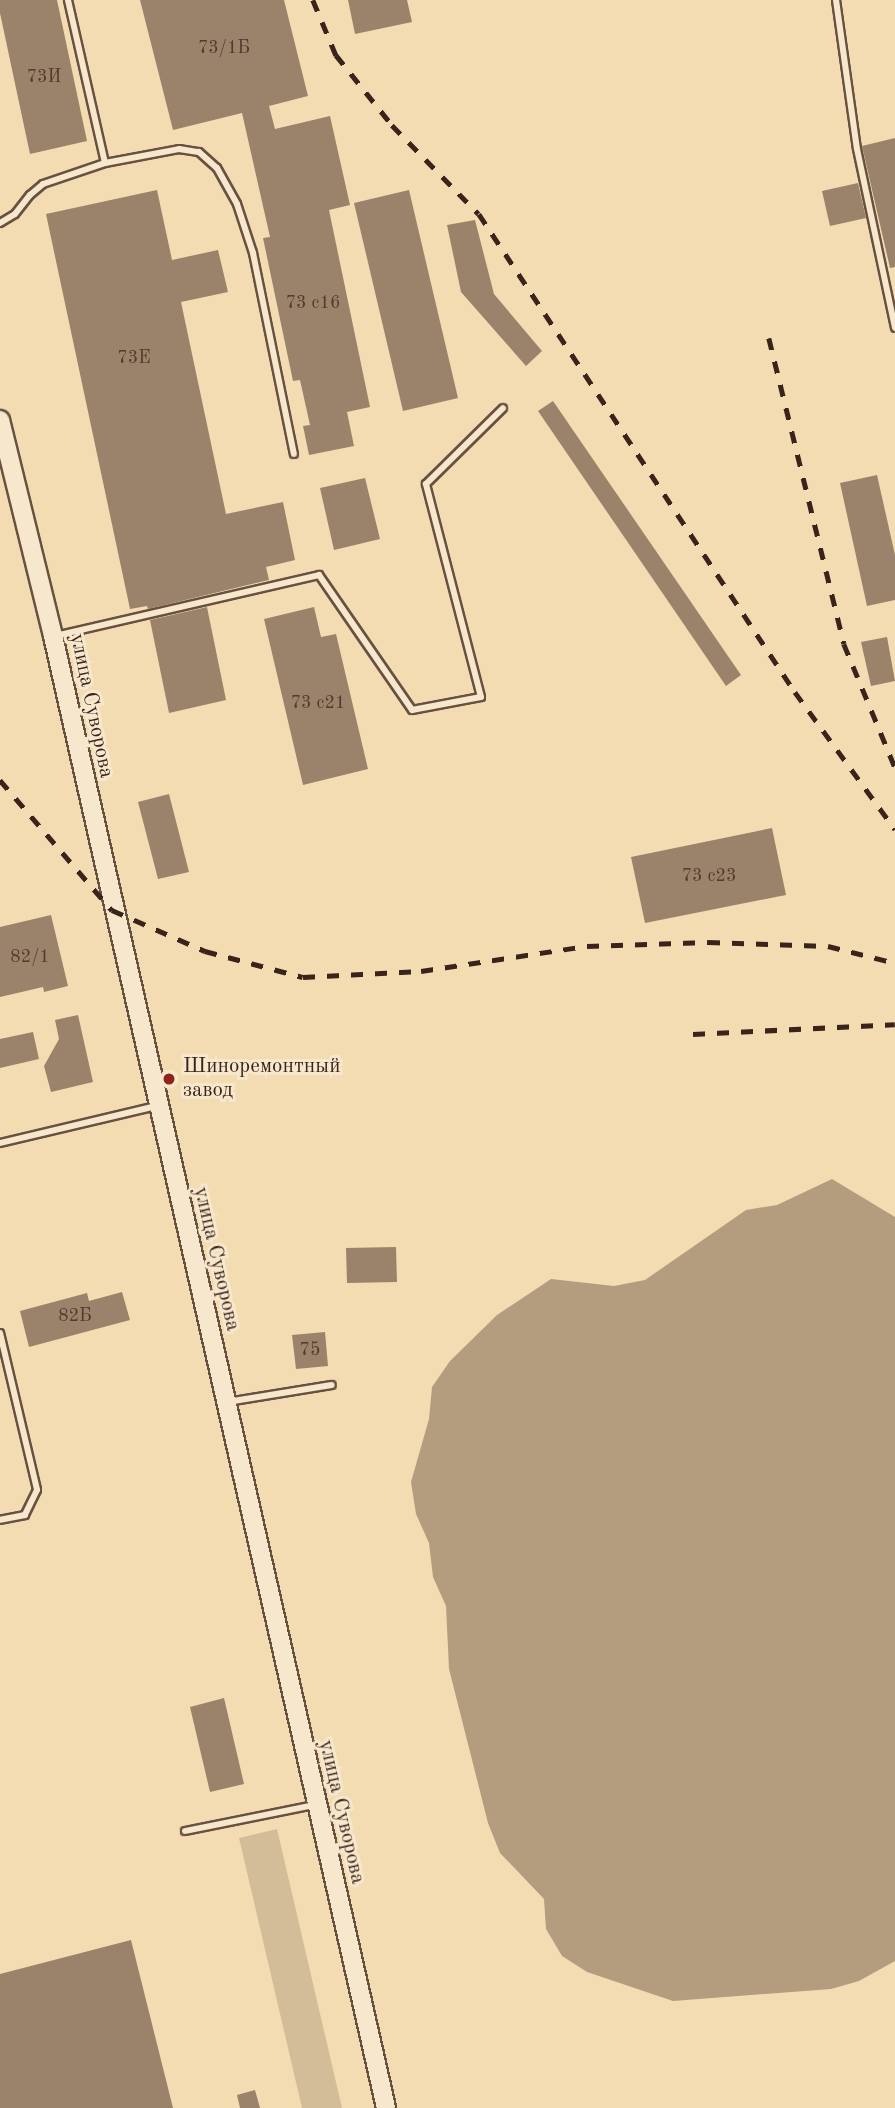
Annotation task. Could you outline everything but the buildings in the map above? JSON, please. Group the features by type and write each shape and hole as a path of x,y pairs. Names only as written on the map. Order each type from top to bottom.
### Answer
{"main road":[{"name":"улица Суворова","path":"0,420 53,636 386,2108"}],"lane":[{"path":"68,0 105,163"},
{"path":"836,0 857,149 895,328"},
{"path":"0,223 15,214 43,184 105,163 179,149 199,152 217,168 237,204 253,253 294,454"},
{"path":"53,636 319,575 412,710 481,697 426,484 502,408"},
{"path":"0,1143 157,1105"},
{"path":"0,1333 37,1490 25,1515 0,1520"},
{"path":"225,1403 332,1385"},
{"path":"185,1831 316,1805"}],"shaded area":[{"path":"832,1179 895,1217 895,1961 859,1981 831,1989 673,2001 587,1972 562,1956 546,1929 544,1899 500,1853 488,1823 449,1669 446,1606 433,1577 429,1543 416,1514 411,1482 429,1419 432,1387 450,1361 497,1315 551,1279 614,1286 645,1280 746,1210 777,1205"},
{"path":"277,1829 342,2108 302,2108 239,1838"}],"railway":[{"path":"313,0 336,55 392,125 479,214 795,692 895,829"},
{"path":"769,338 844,644 895,767"},
{"path":"0,780 112,910 205,951 303,977 421,971 587,946 708,942 828,946 895,963"},
{"path":"693,1034 895,1024"}],"place":[{"name":"Шиноремонтный завод","path":"169,1079"}]}
